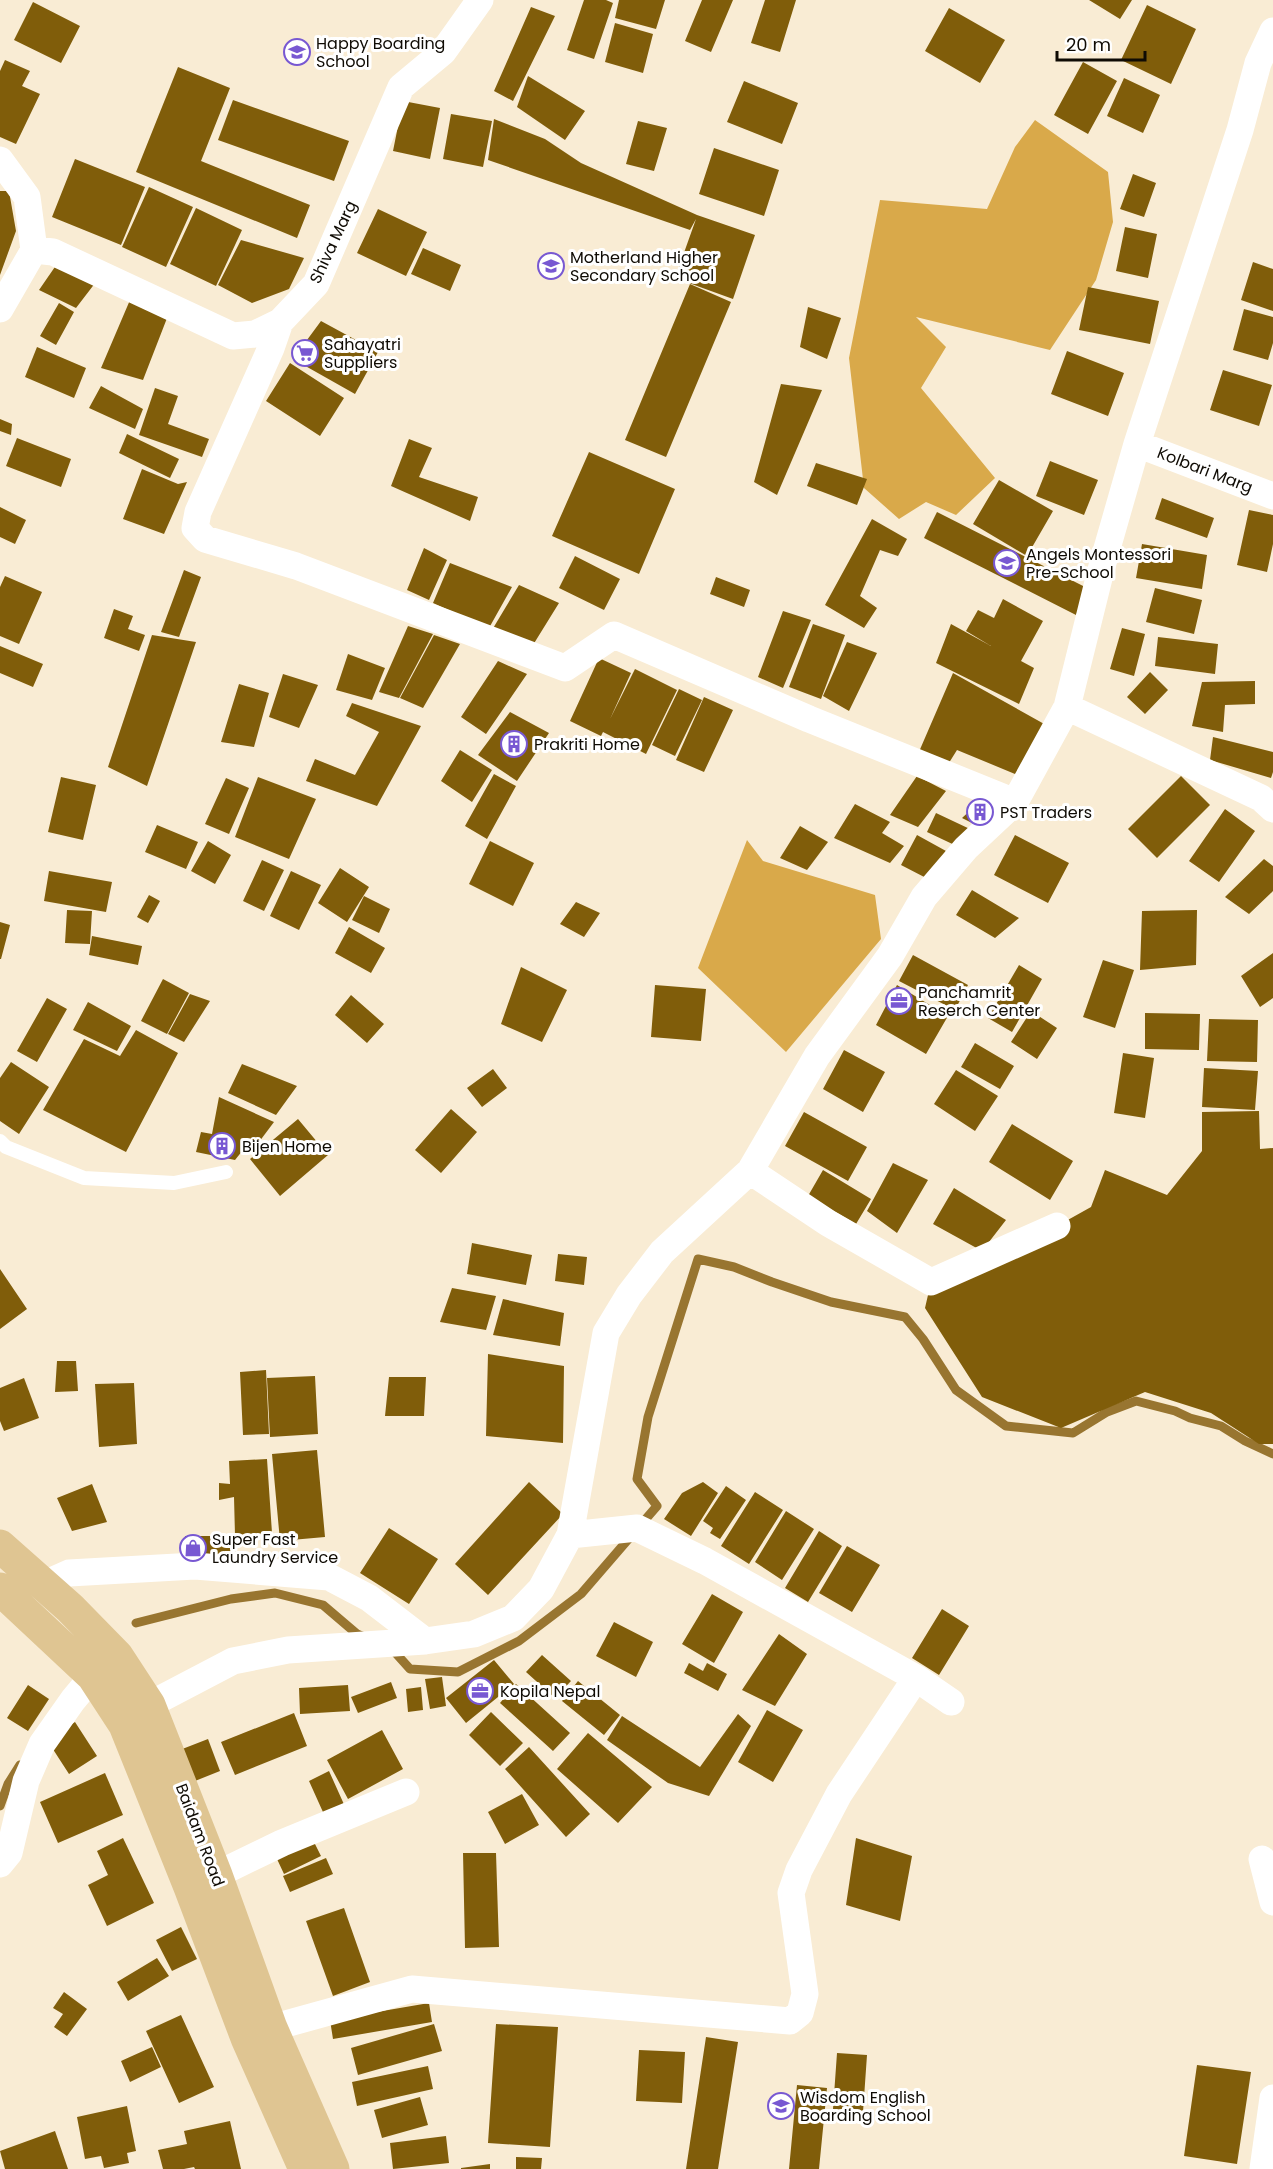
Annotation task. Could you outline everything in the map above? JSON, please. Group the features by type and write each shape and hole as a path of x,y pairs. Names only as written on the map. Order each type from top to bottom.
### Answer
{"main road":[{"name":"Baidam Road","path":"0,1546 70,1608 117,1656 190,1887 247,2038 305,2169"},
{"name":"Baidam Road","path":"0,1589 137,1715 216,1875 271,2028 333,2169"}],"street":[{"name":"Shiva Marg","path":"34,250 52,252 232,336 255,334 280,322 316,284 401,87 443,52 480,0"},
{"path":"137,1715 232,1661 288,1650 425,1641 474,1634 513,1618 541,1589 570,1535 606,1333 629,1295 662,1252 750,1171 817,1056 890,956 924,897 966,848 1015,802 1067,707 1102,566 1137,444 1240,129 1258,63 1273,31"},
{"path":"0,160 27,196 34,250 0,309"},
{"path":"280,322 271,348 198,513 195,528 204,539 296,566 565,668 614,634 809,719 1015,802"},
{"name":"Kolbari Marg","path":"1137,444 1273,496"},
{"path":"1067,707 1261,798 1273,809"},
{"path":"750,1171 828,1223 931,1282 1057,1226"},
{"path":"570,1535 638,1528 705,1561 916,1678 951,1702"},
{"path":"42,1585 69,1573 195,1566 329,1577 369,1598 425,1641"},
{"path":"0,1864 9,1853 26,1781 42,1744 93,1676"},
{"path":"271,2028 412,1989 790,2021 800,2013 805,1994 791,1893 795,1881 840,1794 916,1678"},
{"path":"216,1875 282,1844 406,1792"},
{"path":"1262,1859 1273,1902"},
{"path":"1263,2169 1273,2098"}],"lane":[{"path":"0,1142 6,1148 84,1179 174,1183 226,1172"}],"shaded area":[{"path":"1035,120 1108,172 1113,222 1096,280 1050,350 916,317 946,347 921,388 995,478 956,515 926,502 899,519 864,488 849,358 880,200 987,209 1015,147"},
{"path":"747,840 763,861 875,895 881,939 786,1052 698,968"}],"building":[{"path":"584,0 606,0 613,3 594,59 567,50"},
{"path":"619,0 665,0 656,29 615,18"},
{"path":"702,0 733,0 711,52 685,41"},
{"path":"765,0 796,0 780,52 751,43"},
{"path":"1089,0 1132,0 1120,19"},
{"path":"33,2 80,26 61,63 14,40"},
{"path":"1147,5 1196,29 1171,84 1121,60"},
{"path":"531,7 555,16 513,101 494,91"},
{"path":"949,8 1005,40 980,83 925,51"},
{"path":"615,23 653,34 643,73 605,62"},
{"path":"5,60 30,71 22,86 40,94 16,144 0,137 0,71"},
{"path":"1083,62 1117,81 1088,134 1054,115"},
{"path":"178,67 230,88 201,161 310,205 297,238 136,172"},
{"path":"528,76 585,111 565,140 517,107"},
{"path":"1124,78 1160,95 1143,133 1107,116"},
{"path":"744,81 798,103 782,144 727,122"},
{"path":"233,100 349,141 334,181 218,140"},
{"path":"403,101 440,108 430,159 393,151"},
{"path":"451,114 492,121 483,167 443,159"},
{"path":"494,119 545,139 581,163 697,215 755,235 733,299 675,278 696,219 690,230 488,160"},
{"path":"638,121 667,128 654,171 626,164"},
{"path":"714,148 779,170 764,216 699,194"},
{"path":"75,159 145,187 121,245 52,217"},
{"path":"1133,174 1156,183 1144,217 1120,209"},
{"path":"149,187 193,207 166,267 122,247"},
{"path":"0,191 9,191 16,231 0,275"},
{"path":"196,208 242,230 216,286 170,264"},
{"path":"378,209 427,232 406,276 357,253"},
{"path":"1125,227 1157,234 1148,278 1116,271"},
{"path":"241,240 304,258 289,289 252,303 218,285"},
{"path":"423,248 461,265 450,291 411,274"},
{"path":"59,261 99,278 76,308 39,290"},
{"path":"1253,262 1273,269 1273,311 1241,300"},
{"path":"690,284 731,302 666,457 625,440"},
{"path":"1088,287 1159,301 1150,344 1079,330"},
{"path":"130,300 169,313 143,380 101,368"},
{"path":"59,303 74,312 56,345 40,336"},
{"path":"808,307 841,318 827,359 800,347"},
{"path":"1244,309 1273,317 1273,343 1268,360 1233,350"},
{"path":"321,321 378,352 355,394 293,359"},
{"path":"37,347 86,368 74,398 25,377"},
{"path":"1067,351 1124,373 1108,416 1051,394"},
{"path":"290,363 344,398 320,436 266,401"},
{"path":"1223,370 1272,385 1259,426 1210,410"},
{"path":"781,384 822,390 777,495 754,482"},
{"path":"101,386 143,409 135,429 89,408"},
{"path":"155,388 178,396 168,424 209,439 202,457 139,435"},
{"path":"0,419 12,424 11,435 0,431"},
{"path":"127,434 179,459 170,478 119,453"},
{"path":"17,438 71,459 61,487 6,466"},
{"path":"409,439 432,448 419,477 478,497 470,521 391,486"},
{"path":"589,452 675,489 639,574 552,536"},
{"path":"1050,461 1098,480 1084,515 1036,496"},
{"path":"816,463 867,479 857,505 807,486"},
{"path":"142,469 178,484 187,482 164,534 123,519"},
{"path":"999,480 1053,511 1027,556 973,524"},
{"path":"1162,498 1214,518 1207,538 1155,519"},
{"path":"0,507 26,520 15,544 0,537"},
{"path":"1249,510 1273,515 1273,544 1267,572 1237,565"},
{"name":"Angels Montessori Pre-School","path":"937,512 1089,589 1076,615 924,538"},
{"path":"872,519 907,539 898,556 880,550 860,596 877,608 864,628 825,605"},
{"path":"1142,544 1207,555 1202,589 1136,578"},
{"path":"424,548 447,560 429,600 407,590"},
{"path":"575,556 620,579 604,610 559,588"},
{"path":"450,563 512,587 489,628 433,603"},
{"path":"184,570 201,577 179,637 161,632"},
{"path":"5,576 42,592 19,644 0,636 0,587"},
{"path":"716,577 750,590 744,607 710,594"},
{"path":"519,585 559,603 533,645 492,630"},
{"path":"1155,588 1202,600 1194,634 1146,622"},
{"path":"1003,599 1043,621 1021,661 1034,668 1019,704 936,663 951,624 991,646 966,631 978,610 994,618"},
{"path":"114,609 133,616 128,629 145,635 139,651 104,638"},
{"path":"783,611 811,620 783,688 758,677"},
{"path":"813,624 845,635 821,699 789,687"},
{"path":"408,626 433,634 399,698 379,692"},
{"path":"1122,628 1145,634 1134,676 1110,669"},
{"path":"152,635 196,642 147,786 108,767"},
{"path":"434,635 460,644 423,708 400,698"},
{"path":"1158,637 1218,644 1215,674 1155,666"},
{"path":"847,642 877,653 849,711 823,696"},
{"path":"0,646 43,664 33,687 0,673"},
{"path":"348,654 385,668 372,700 336,690"},
{"path":"599,658 631,673 610,719 635,669 677,690 646,754 603,732 601,736 570,721"},
{"path":"498,661 527,674 486,734 461,717"},
{"path":"1150,672 1168,690 1145,714 1127,697"},
{"path":"953,673 1046,725 1020,776 957,750 947,766 918,754"},
{"path":"283,674 318,685 299,728 269,717"},
{"path":"1255,681 1255,704 1225,705 1223,732 1192,726 1202,682"},
{"path":"239,684 269,693 254,747 221,742"},
{"path":"679,689 702,700 675,756 652,745"},
{"path":"704,697 733,710 704,772 676,760"},
{"path":"352,703 421,726 377,806 306,781 315,759 355,775 379,732 346,716"},
{"name":"Prakriti Home","path":"510,712 549,733 517,781 478,755"},
{"path":"1213,737 1273,752 1271,778 1210,760"},
{"path":"460,750 492,770 472,802 441,781"},
{"path":"494,774 516,786 487,839 465,826"},
{"path":"917,776 946,791 918,827 890,815"},
{"path":"1181,776 1210,805 1157,858 1128,829"},
{"path":"61,777 96,785 83,840 48,832"},
{"path":"258,777 316,799 289,859 235,837"},
{"path":"226,778 249,788 229,834 205,824"},
{"name":"PST Traders","path":"986,796 999,806 976,825 962,818"},
{"path":"855,804 890,822 882,833 904,846 890,863 834,838"},
{"path":"1225,809 1255,831 1219,882 1189,861"},
{"path":"936,813 972,830 963,849 927,832"},
{"path":"157,825 198,842 186,869 145,852"},
{"path":"800,826 828,842 807,870 780,858"},
{"path":"917,835 946,851 930,880 901,865"},
{"path":"1015,835 1069,863 1048,903 994,875"},
{"path":"208,841 231,855 215,884 191,871"},
{"path":"490,841 534,863 513,906 469,884"},
{"path":"1264,859 1273,866 1273,891 1249,914 1225,897"},
{"path":"262,860 284,870 264,911 243,901"},
{"path":"340,868 369,887 347,922 318,903"},
{"path":"49,871 112,882 106,912 44,901"},
{"path":"291,871 321,885 299,930 270,916"},
{"path":"972,890 1019,918 995,938 956,915"},
{"path":"149,895 160,901 148,923 137,917"},
{"path":"364,896 390,909 379,933 352,920"},
{"path":"576,902 600,913 584,937 560,924"},
{"path":"67,910 92,911 90,944 65,943"},
{"path":"1197,910 1196,965 1140,970 1142,911"},
{"path":"0,922 10,925 1,959 0,959"},
{"path":"349,927 385,948 371,973 335,953"},
{"path":"92,936 142,946 138,965 89,955"},
{"path":"1273,953 1273,998 1260,1007 1241,976"},
{"path":"913,955 968,985 955,1010 899,981"},
{"path":"1103,960 1134,970 1115,1028 1083,1017"},
{"path":"1019,965 1042,979 1012,1032 988,1018"},
{"path":"521,967 567,990 542,1042 501,1024"},
{"path":"163,979 189,993 167,1034 141,1021"},
{"path":"655,985 706,989 701,1041 651,1037"},
{"path":"897,985 948,1016 926,1054 876,1025"},
{"path":"190,994 210,1001 184,1042 168,1034"},
{"path":"351,995 384,1024 367,1043 335,1015"},
{"path":"47,998 67,1009 37,1062 17,1051"},
{"path":"88,1002 131,1026 117,1051 73,1030"},
{"path":"1031,1011 1057,1028 1037,1059 1011,1042"},
{"path":"1145,1013 1200,1014 1199,1050 1145,1049"},
{"path":"1209,1019 1258,1020 1257,1062 1207,1061"},
{"path":"136,1030 178,1053 126,1152 43,1110 84,1039 120,1056"},
{"path":"975,1043 1014,1066 1000,1089 961,1067"},
{"path":"844,1050 885,1072 863,1112 823,1089"},
{"path":"1123,1053 1154,1058 1145,1118 1114,1113"},
{"path":"11,1062 49,1087 19,1134 0,1121 0,1078"},
{"path":"242,1064 297,1086 276,1115 228,1093"},
{"path":"1204,1068 1258,1071 1255,1110 1202,1107"},
{"path":"493,1069 507,1088 482,1107 467,1088"},
{"path":"956,1070 998,1096 975,1131 934,1104"},
{"path":"219,1097 274,1122 259,1142 251,1140 235,1160 196,1152 201,1132 212,1134"},
{"path":"451,1109 477,1132 441,1173 415,1150"},
{"path":"1259,1111 1260,1149 1273,1148 1273,1444 1259,1444 1211,1413 1145,1392 1061,1428 982,1397 925,1308 931,1282 1057,1226 1091,1207 1105,1170 1167,1195 1202,1151 1202,1112"},
{"path":"804,1112 867,1147 848,1181 785,1146"},
{"path":"298,1119 328,1155 280,1196 250,1159"},
{"path":"1012,1124 1073,1161 1050,1200 989,1162"},
{"path":"893,1163 928,1180 897,1233 867,1211"},
{"path":"823,1170 871,1199 856,1224 808,1196"},
{"path":"954,1188 1006,1220 982,1251 933,1224"},
{"path":"472,1243 532,1255 526,1285 467,1274"},
{"path":"558,1254 587,1257 584,1285 555,1281"},
{"path":"0,1269 27,1309 0,1329"},
{"path":"452,1288 496,1296 486,1330 440,1322"},
{"path":"503,1299 564,1313 560,1346 493,1335"},
{"path":"488,1354 564,1366 563,1443 486,1436"},
{"path":"57,1361 76,1361 78,1391 55,1392"},
{"path":"266,1370 269,1434 243,1435 240,1372"},
{"path":"315,1376 318,1434 270,1437 267,1378"},
{"path":"389,1377 426,1377 424,1416 385,1416"},
{"path":"24,1378 39,1418 4,1431 0,1421 0,1388"},
{"path":"134,1383 137,1444 99,1447 95,1384"},
{"path":"317,1450 325,1537 280,1541 272,1454"},
{"path":"267,1459 272,1533 235,1535 234,1497 219,1500 219,1483 230,1484 229,1461"},
{"path":"529,1482 563,1514 488,1595 455,1564"},
{"path":"703,1482 718,1493 691,1536 664,1519 682,1493"},
{"path":"92,1484 107,1522 72,1531 57,1498"},
{"path":"726,1486 746,1500 720,1539 710,1533 713,1528 703,1521"},
{"path":"755,1492 783,1510 749,1564 721,1546"},
{"path":"786,1511 814,1529 782,1580 755,1562"},
{"path":"389,1528 438,1559 409,1604 360,1573"},
{"path":"819,1531 842,1546 808,1602 785,1588"},
{"path":"185,1536 236,1536 236,1555 185,1554"},
{"path":"847,1546 880,1565 852,1612 819,1593"},
{"path":"712,1594 743,1612 714,1663 682,1644"},
{"path":"942,1609 969,1626 939,1675 912,1658"},
{"path":"614,1622 653,1642 636,1677 596,1656"},
{"path":"779,1634 807,1654 775,1706 742,1690"},
{"path":"542,1655 571,1681 555,1698 526,1672"},
{"name":"Kopila Nepal","path":"494,1660 514,1684 466,1723 446,1698"},
{"path":"689,1663 703,1671 707,1663 727,1674 718,1691 684,1673"},
{"path":"442,1677 446,1706 430,1709 425,1679"},
{"path":"578,1681 620,1715 604,1735 562,1701"},
{"path":"391,1682 397,1698 358,1713 351,1697"},
{"path":"516,1684 570,1733 553,1751 500,1703"},
{"path":"28,1685 49,1699 28,1731 7,1718"},
{"path":"348,1685 350,1711 300,1714 299,1688"},
{"path":"421,1687 423,1710 408,1712 406,1689"},
{"path":"767,1710 803,1730 773,1782 738,1762"},
{"path":"491,1712 523,1743 500,1766 469,1735"},
{"path":"294,1713 307,1746 235,1775 221,1742"},
{"path":"738,1714 751,1726 709,1796 668,1783 607,1740 622,1716 700,1767"},
{"path":"75,1722 97,1756 69,1774 47,1740"},
{"path":"382,1730 403,1769 348,1799 327,1760"},
{"path":"588,1733 652,1787 618,1823 557,1769"},
{"path":"208,1739 220,1771 185,1785 172,1753"},
{"path":"529,1747 590,1814 566,1837 505,1769"},
{"path":"329,1771 347,1811 327,1821 309,1781"},
{"path":"105,1773 123,1815 58,1843 40,1802"},
{"path":"522,1794 539,1825 505,1844 488,1812"},
{"path":"123,1838 154,1903 107,1926 88,1885 108,1875 97,1851"},
{"path":"856,1838 912,1856 900,1921 846,1905"},
{"path":"314,1842 321,1856 284,1874 277,1859"},
{"path":"463,1853 496,1853 499,1947 465,1948"},
{"path":"326,1858 333,1874 290,1892 283,1876"},
{"path":"344,1908 370,1982 333,1996 306,1921"},
{"path":"181,1927 197,1959 172,1971 156,1940"},
{"path":"157,1958 169,1976 128,2001 117,1982"},
{"path":"64,1992 87,2009 67,2036 54,2027 63,2014 53,2008"},
{"path":"429,2003 432,2022 333,2039 330,2020"},
{"path":"181,2015 214,2087 179,2103 146,2031"},
{"path":"434,2024 442,2051 358,2075 351,2048"},
{"path":"496,2024 558,2027 550,2147 488,2143"},
{"path":"706,2037 738,2042 718,2169 686,2169"},
{"path":"152,2047 161,2067 130,2082 121,2061"},
{"path":"639,2050 685,2052 682,2103 636,2101"},
{"path":"837,2053 867,2055 863,2112 833,2109"},
{"path":"1197,2065 1251,2072 1237,2164 1184,2156"},
{"path":"428,2066 433,2089 357,2106 352,2082"},
{"path":"797,2085 827,2088 819,2169 789,2169"},
{"path":"420,2097 428,2125 382,2138 374,2110"},
{"path":"127,2106 136,2151 127,2153 129,2163 104,2168 101,2156 85,2159 77,2117"},
{"path":"230,2121 241,2169 195,2169 194,2167 163,2169 158,2150 187,2144 184,2131"},
{"path":"55,2131 68,2169 5,2169 0,2151"},
{"path":"446,2136 449,2163 393,2169 390,2143"},
{"path":"516,2157 542,2158 541,2169 516,2169"},
{"path":"490,2164 490,2169 461,2169 461,2168"}],"waterway":[{"path":"392,1649 410,1669 458,1672 519,1641 581,1594 657,1506 637,1479 648,1417 698,1259 734,1267 831,1302 905,1317 923,1339 956,1390 1006,1426 1073,1433 1107,1412 1136,1401 1221,1426 1245,1441 1273,1454"},
{"path":"136,1623 231,1599 275,1593 323,1605 357,1634 364,1637"},
{"path":"0,1806 8,1784 20,1765"}],"place":[{"name":"Happy Boarding School","path":"297,52"},
{"name":"Motherland Higher Secondary School","path":"551,266"},
{"name":"Sahayatri Suppliers","path":"305,353"},
{"name":"Angels Montessori Pre-School","path":"1007,563"},
{"name":"Prakriti Home","path":"514,744"},
{"name":"PST Traders","path":"980,812"},
{"name":"Panchamrit Reserch Center","path":"899,1001"},
{"name":"Bijen Home","path":"222,1146"},
{"name":"Super Fast Laundry Service","path":"193,1548"},
{"name":"Kopila Nepal","path":"480,1691"},
{"name":"Wisdom English Boarding School","path":"781,2106"}]}
